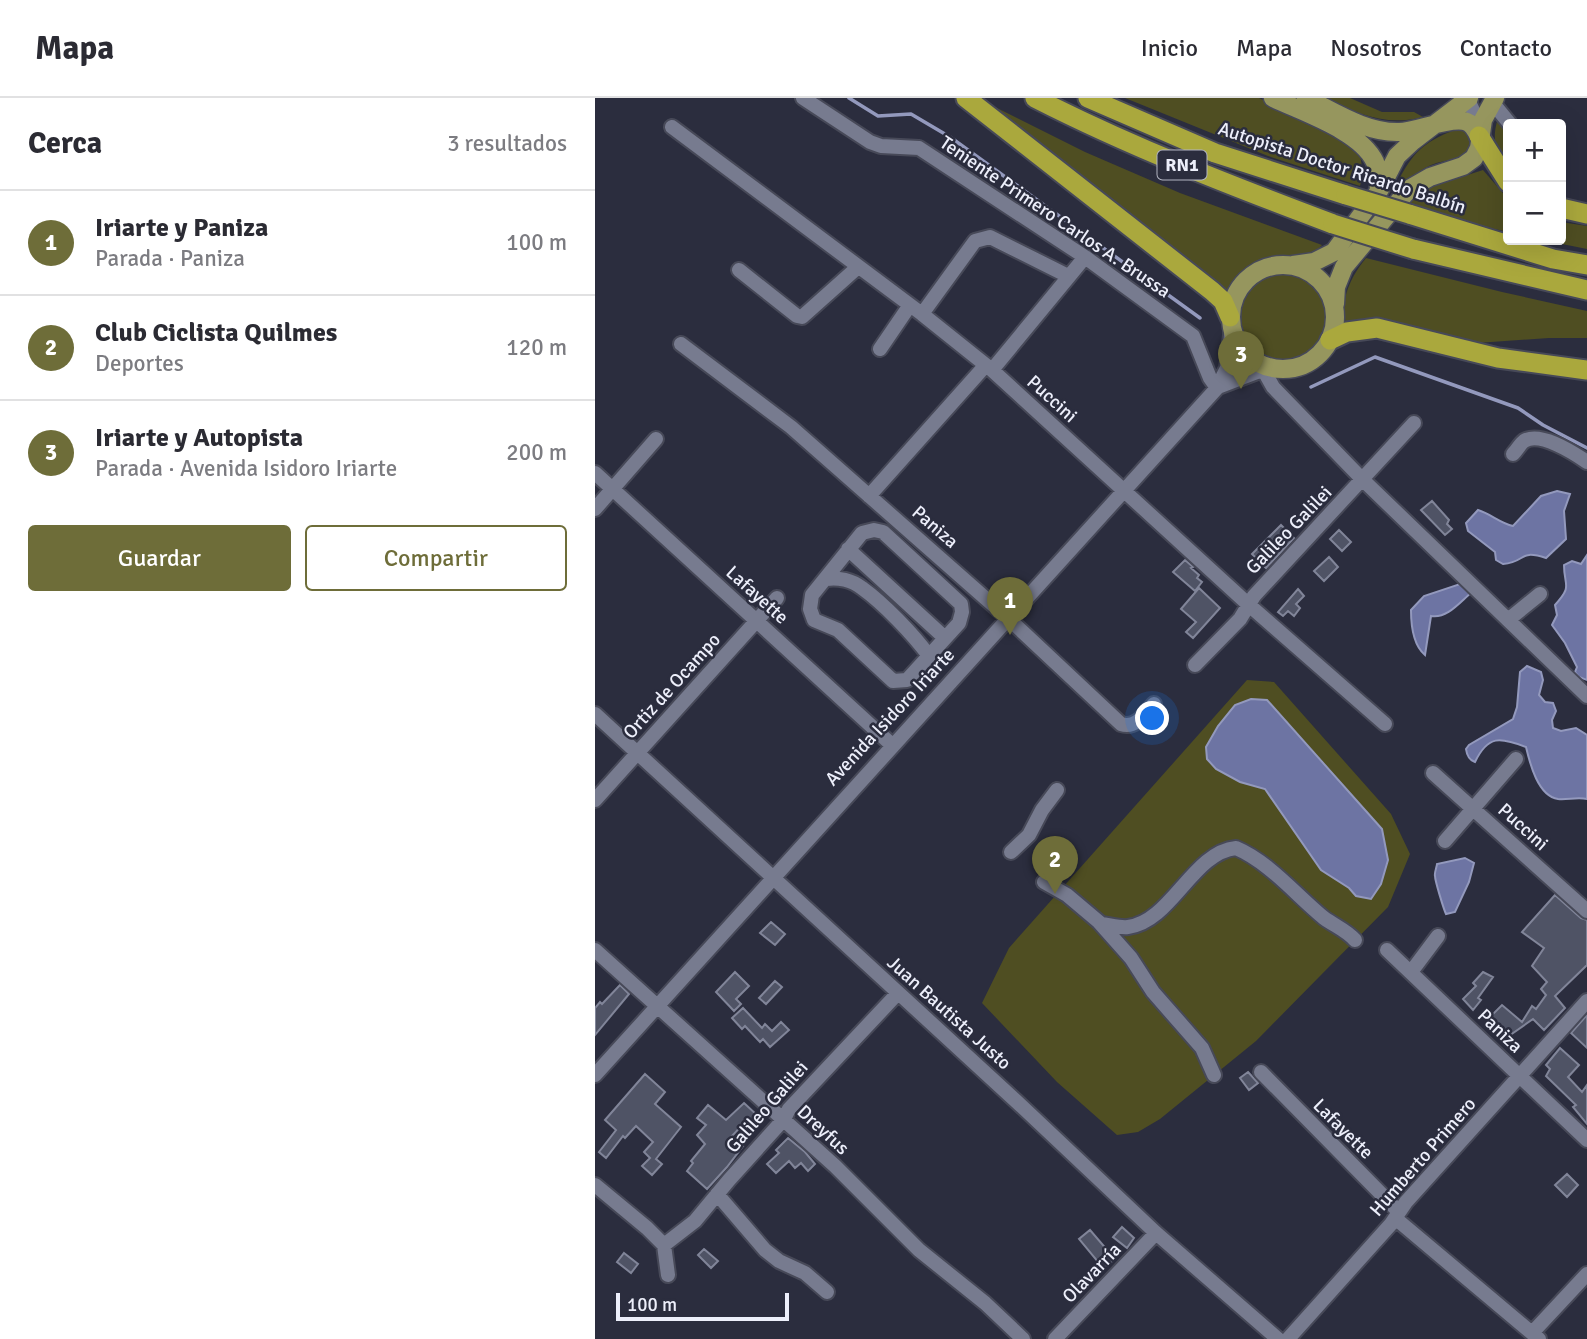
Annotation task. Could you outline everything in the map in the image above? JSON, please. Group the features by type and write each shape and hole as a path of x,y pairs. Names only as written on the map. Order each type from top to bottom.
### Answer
{"highway":[{"path":"966,98 1212,291 1223,301 1231,322"},
{"name":"RN1","path":"1035,98 1105,133 1333,224 1413,249 1587,290"},
{"name":"Autopista Doctor Ricardo Balbín","path":"1088,98 1215,153 1553,259 1587,265"},
{"path":"1480,132 1503,173"},
{"path":"1566,209 1587,214"},
{"path":"1330,340 1347,332 1377,328 1498,358 1587,370"}],"main road":[{"path":"1273,98 1359,141 1375,162 1379,191"},
{"path":"1306,98 1362,125 1379,130 1409,131 1462,121 1480,132"},
{"path":"1468,98 1397,156 1379,191 1334,252 1314,262 1262,269 1249,277 1239,288 1233,302 1231,322 1236,340 1253,360 1271,370 1294,368 1309,363 1321,353 1335,326 1338,277 1409,189 1430,177 1469,162 1477,153 1480,132 1494,100"},
{"path":"1292,265 1308,271 1321,281 1331,295 1335,311"}],"street":[{"name":"Teniente Primero Carlos A. Brussa","path":"803,98 870,142 881,146 919,148 1085,257 1193,336 1210,378 1217,388"},
{"path":"1468,98 1480,132"},
{"path":"1494,100 1507,119"},
{"name":"Puccini","path":"673,127 922,314 988,368 1249,605 1385,724"},
{"path":"922,314 979,238 990,237 1068,276"},
{"path":"869,496 988,368 1085,257"},
{"path":"739,270 797,316 802,317 858,267"},
{"path":"880,349 910,305"},
{"name":"Avenida Isidoro Iriarte","path":"595,1075 1217,388 1227,368 1231,322"},
{"name":"Paniza","path":"681,344 791,427 1009,619 1121,724 1136,723 1154,704"},
{"path":"1271,370 1273,387 1363,480 1587,696"},
{"name":"Avenida Isidoro Iriarte","path":"1217,388 1237,379 1271,370"},
{"name":"Galileo Galilei","path":"1195,665 1240,619 1254,596 1415,423"},
{"path":"1513,454 1523,442 1538,438 1587,462"},
{"path":"595,509 656,439"},
{"name":"Lafayette","path":"595,473 892,745"},
{"path":"874,530 883,532 961,604 959,623 907,680 893,681 838,630 814,620 810,609 812,595 825,579 862,533 874,530"},
{"path":"848,549 945,638"},
{"path":"825,579 836,577 862,587 916,639 929,656"},
{"path":"1508,620 1540,594"},
{"name":"Ortiz de Ocampo","path":"595,800 777,598"},
{"name":"Juan Bautista Justo","path":"595,714 1156,1233 1278,1339"},
{"path":"1445,841 1516,759"},
{"name":"Puccini","path":"1433,773 1587,911"},
{"path":"1011,852 1029,835 1042,810 1057,790"},
{"path":"1101,924 1128,928 1145,922 1218,852 1235,848 1270,871 1327,920 1346,929 1355,940"},
{"path":"1044,882 1067,895 1101,924 1202,1048 1214,1074"},
{"path":"1411,972 1438,936"},
{"name":"Dreyfus","path":"595,950 784,1119 919,1250 985,1303 1023,1339"},
{"name":"Paniza","path":"1387,950 1587,1140"},
{"name":"Galileo Galilei","path":"664,1245 695,1221 784,1119 789,1109 898,993"},
{"name":"Humberto Primero","path":"1288,1339 1406,1202 1587,1001"},
{"name":"Lafayette","path":"1261,1072 1397,1215 1530,1335"},
{"path":"595,1185 664,1245 668,1275"},
{"path":"717,1194 765,1250 779,1261 806,1273 827,1292"},
{"name":"Olavarría","path":"1055,1339 1156,1233"},
{"path":"1530,1335 1587,1274"}],"shaded area":[{"path":"977,98 1085,152 1180,193 1322,245 1311,254 1299,258 1261,262 1249,267 1237,278 1227,296"},
{"path":"1125,98 1259,98 1347,141 1360,154 1363,174 1360,186 1268,156"},
{"path":"1323,98 1350,98 1382,112 1414,112 1423,117 1396,120 1371,117"},
{"path":"1499,114 1503,119 1503,159 1495,142"},
{"path":"1457,129 1463,129 1471,137 1471,149 1457,158 1424,168 1385,206 1405,168 1419,150"},
{"path":"1483,170 1503,193 1503,231 1468,223 1404,201 1415,192"},
{"path":"1566,223 1587,226 1587,249 1566,245"},
{"path":"1366,258 1587,311 1587,338 1477,343 1346,323 1344,306 1348,288"},
{"path":"1284,274 1308,281 1320,293 1327,317 1320,341 1308,353 1284,360 1260,353 1248,341 1241,317 1248,293 1260,281"},
{"path":"1247,680 1274,682 1391,814 1410,854 1388,907 1256,1041 1160,1119 1138,1132 1117,1135 1057,1082 982,1003 1009,948"}],"water":[{"path":"1557,491 1570,494 1564,511 1566,539 1546,558 1526,555 1503,564 1496,560 1495,552 1468,531 1466,523 1478,510 1513,526 1541,496"},
{"path":"1587,555 1587,680 1575,672 1577,667 1552,625 1557,615 1555,605 1566,589 1564,565 1572,561 1581,564"},
{"path":"1460,584 1471,593 1448,612 1431,616 1425,655 1415,640 1411,610 1424,596"},
{"path":"1527,666 1541,672 1543,680 1539,695 1545,702 1553,703 1556,711 1552,720 1553,728 1561,731 1576,728 1587,735 1587,799 1558,799 1545,792 1536,778 1526,747 1502,740 1485,747 1475,762 1468,756 1466,749 1469,745 1513,719 1517,707 1520,672"},
{"path":"1251,699 1267,700 1382,829 1388,860 1381,884 1371,899 1356,896 1349,888 1321,870 1265,789 1240,782 1216,769 1207,759 1206,747 1218,726 1235,705"},
{"path":"1465,858 1474,863 1469,882 1455,912 1446,914 1435,879 1437,864"}],"building":[{"path":"1432,501 1449,520 1447,524 1452,529 1445,535 1421,510"},
{"path":"1281,525 1294,538 1266,568 1252,554"},
{"path":"1339,530 1351,542 1342,551 1330,539"},
{"path":"1329,557 1338,567 1324,581 1314,571"},
{"path":"1185,560 1202,582 1195,591 1173,572"},
{"path":"1199,588 1220,608 1193,638 1186,632 1196,622 1181,609"},
{"path":"1298,589 1304,596 1296,604 1300,608 1294,616 1288,611 1283,616 1278,612"},
{"path":"1555,895 1581,918 1587,920 1587,965 1555,996 1565,1008 1544,1030 1533,1019 1506,1038 1489,1018 1502,1005 1522,1022 1532,1006 1536,1009 1546,995 1541,989 1547,982 1532,966 1544,948 1522,932"},
{"path":"771,922 785,934 775,945 760,933"},
{"path":"735,972 749,986 736,999 741,1004 734,1011 716,992"},
{"path":"1483,972 1493,977 1473,1010 1463,999 1476,986 1473,983"},
{"path":"775,981 782,987 766,1004 759,998"},
{"path":"620,985 629,994 595,1035 595,1008"},
{"path":"743,1008 762,1028 765,1024 772,1031 781,1022 789,1030 770,1047 763,1039 760,1042 745,1026 742,1029 732,1018"},
{"path":"1587,1015 1587,1048 1571,1033"},
{"path":"1560,1048 1579,1065 1568,1077 1582,1092 1587,1085 1587,1124 1573,1107 1576,1105 1546,1076 1550,1069 1546,1065"},
{"path":"1248,1072 1258,1083 1249,1090 1240,1078"},
{"path":"645,1074 665,1092 655,1104 681,1127 656,1159 662,1164 652,1175 642,1166 650,1158 644,1152 653,1142 636,1126 625,1138 623,1136 606,1158 599,1152 616,1130 605,1120"},
{"path":"744,1103 758,1116 750,1124 746,1121 732,1136 743,1146 707,1189 687,1171 693,1163 691,1161 705,1144 697,1135 706,1125 697,1118 708,1105 726,1120"},
{"path":"788,1138 815,1164 808,1171 801,1163 795,1168 789,1161 776,1173 767,1164 779,1153 776,1150"},
{"path":"1567,1174 1578,1185 1567,1197 1555,1185"},
{"path":"1122,1227 1134,1238 1127,1248 1113,1237"},
{"path":"1090,1230 1115,1259 1103,1268 1079,1239"},
{"path":"704,1249 718,1261 711,1268 698,1255"},
{"path":"624,1253 638,1264 631,1273 617,1262"}],"waterway":[{"path":"849,98 878,116 911,114 950,137 1200,318"},
{"path":"1311,387 1375,357 1518,408 1543,425 1587,448"}],"place":[{"name":"Iriarte y Autopista","path":"1241,389"},
{"name":"Iriarte y Paniza","path":"1010,635"},
{"name":"Club Ciclista Quilmes","path":"1055,894"}]}
